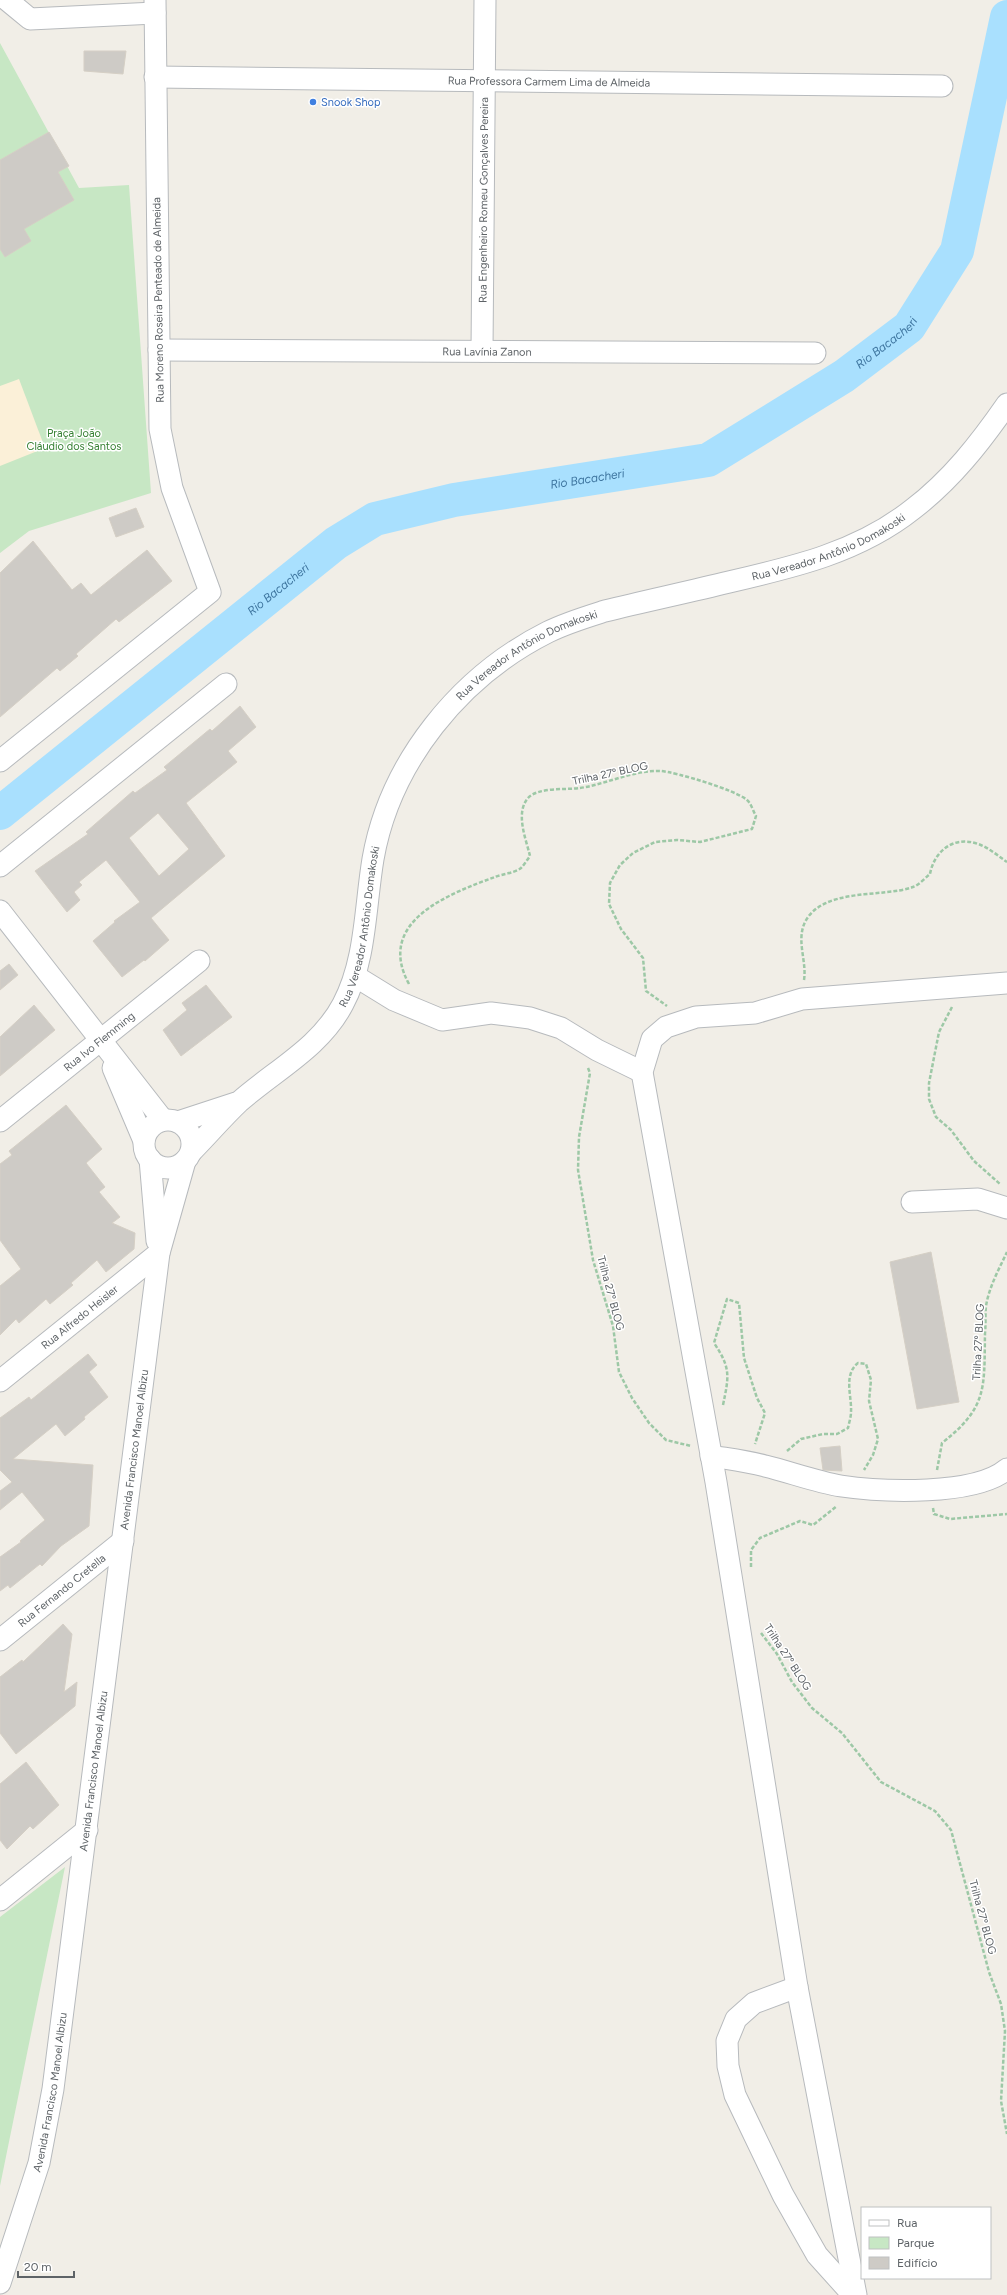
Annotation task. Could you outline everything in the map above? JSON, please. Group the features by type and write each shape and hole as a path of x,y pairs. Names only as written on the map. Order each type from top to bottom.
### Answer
{"street":[{"path":"7,0 30,18 155,6"},
{"name":"Rua Engenheiro Romeu Gonçalves Pereira","path":"482,351 485,0"},
{"name":"Rua Moreno Roseira Penteado de Almeida","path":"0,761 210,592 181,516 164,458 160,429 155,6"},
{"name":"Rua Professora Carmem Lima de Almeida","path":"155,77 942,86"},
{"name":"Rua Lavínia Zanon","path":"159,350 815,353"},
{"name":"Rua Vereador Antônio Domakoski","path":"188,1157 239,1102 297,1058 321,1035 342,1006 355,976 374,858 388,805 400,779 433,726 451,704 473,683 496,664 522,647 548,632 577,620 605,611 786,569 847,549 874,535 912,510 945,482 970,454 1007,404"},
{"path":"0,866 226,684"},
{"name":"Avenida Francisco Manoel Albizu","path":"0,911 101,1040 170,1121"},
{"name":"Rua Ivo Flemming","path":"0,1121 199,961"},
{"path":"355,976 394,1000 442,1020 491,1013 530,1018 561,1028 598,1050 642,1072"},
{"path":"856,2295 797,1987 710,1447 642,1072 652,1040 666,1027 696,1017 755,1013 802,999 1007,983"},
{"name":"Avenida Francisco Manoel Albizu","path":"101,1040 147,1150 158,1253"},
{"name":"Rua Vereador Antônio Domakoski","path":"170,1121 239,1102"},
{"path":"170,1121 184,1126 192,1138 188,1157 171,1168 163,1167 147,1150 151,1128 170,1121"},
{"name":"Avenida Francisco Manoel Albizu","path":"0,2283 26,2206 48,2124 87,1830 158,1253 188,1157"},
{"path":"912,1202 978,1198 1007,1208"},
{"name":"Rua Alfredo Heisler","path":"0,1381 158,1253"},
{"path":"710,1447 762,1465 841,1486 853,1487 908,1490 962,1487 999,1475 1007,1469"},
{"name":"Rua Fernando Cretella","path":"0,1640 123,1541"},
{"path":"0,1900 87,1830"},
{"path":"797,1987 754,2003 736,2019 727,2041 728,2066 735,2095 783,2195 816,2255 853,2295"}],"path":[{"name":"Trilha 27º BLOG","path":"412,988 405,976 400,948 410,925 434,903 463,889 520,869 530,856 521,813 528,798 542,789 561,791 588,787 624,776 661,771 726,790 747,800 756,816 752,829 700,842 677,840 655,842 633,853 620,865 610,884 609,904 621,929 643,958 646,992 668,1006"},
{"path":"802,999 805,975 801,947 805,922 819,906 841,898 914,887 930,874 933,860 945,847 959,842 977,844 1007,862"},
{"path":"955,1005 950,1010 939,1032 929,1083 929,1099 936,1117 951,1130 974,1161 1003,1187"},
{"name":"Trilha 27º BLOG","path":"587,1067 590,1073 579,1136 578,1170 593,1260 613,1326 620,1372 632,1398 649,1423 666,1440 688,1447 710,1447"},
{"name":"Trilha 27º BLOG","path":"1007,1252 994,1279 986,1306 984,1387 973,1412 962,1427 942,1443 931,1501 934,1514 950,1519 1007,1514"},
{"path":"722,1411 729,1377 723,1357 714,1343 727,1299 739,1303 744,1358 757,1398 765,1413 753,1450 762,1465 782,1456 802,1439 823,1434 837,1434 848,1428 851,1412 849,1382 852,1368 858,1363 866,1364 871,1380 869,1401 878,1439 873,1455 853,1487 835,1508 813,1525 800,1521 760,1538 750,1550 752,1574"},
{"name":"Trilha 27º BLOG","path":"757,1628 777,1654 792,1682 808,1702 842,1733 881,1782 935,1811 951,1830 989,1972 1001,2004 1005,2031 1001,2101 1007,2134"}],"green space":[{"name":"Praça João Cláudio dos Santos","path":"0,43 79,188 129,185 151,493 29,531 0,553"},
{"path":"65,1867 0,2186 0,1917"}],"sand":[{"path":"19,379 45,448 0,466 0,386"}],"building":[{"path":"84,51 126,51 123,74 84,71"},
{"path":"49,132 69,166 58,172 74,200 24,229 31,241 5,257 0,249 0,160"},
{"path":"136,508 144,527 116,537 109,518"},
{"path":"33,541 72,590 81,583 91,595 147,550 172,581 119,622 116,619 76,654 78,656 60,671 57,668 0,717 0,573"},
{"path":"240,706 256,727 228,751 237,762 186,803 225,856 151,918 169,940 145,961 144,960 122,977 93,941 115,922 114,921 140,902 106,860 79,882 82,885 74,892 80,900 67,912 35,871 88,834 86,832 133,791 135,793 167,770 164,767 210,729 212,731","holes":["158,813 189,849 159,876 129,838"]},
{"path":"9,964 18,975 0,990 0,971"},
{"path":"206,985 232,1017 181,1056 163,1030 187,1010 182,1003"},
{"path":"34,1005 55,1030 0,1076 0,1037"},
{"path":"66,1105 102,1149 86,1163 105,1187 99,1192 120,1217 112,1223 135,1233 134,1249 106,1272 97,1260 71,1283 73,1285 50,1304 46,1299 19,1323 16,1319 0,1335 0,1286 21,1269 0,1240 0,1164 12,1155 9,1151"},
{"path":"931,1252 959,1402 917,1409 890,1262"},
{"path":"88,1354 97,1365 89,1372 108,1397 84,1417 85,1419 65,1436 56,1424 13,1459 93,1465 89,1526 61,1546 42,1566 40,1564 10,1588 8,1585 0,1591 0,1557 21,1542 20,1541 45,1520 22,1492 0,1510 0,1491 12,1482 0,1470 0,1418 29,1397 31,1400"},
{"path":"840,1446 842,1471 823,1470 820,1448"},
{"path":"63,1624 72,1634 64,1692 77,1682 75,1706 16,1754 0,1733 0,1677 22,1660 23,1662"},
{"path":"26,1762 59,1805 33,1829 30,1826 7,1849 0,1840 0,1784"}],"waterway":[{"name":"Rio Bacacheri","path":"0,813 336,543 375,519 454,500 708,460 844,376 909,327 957,251 1007,17"}],"place":[{"name":"Snook Shop","path":"313,102"}]}
